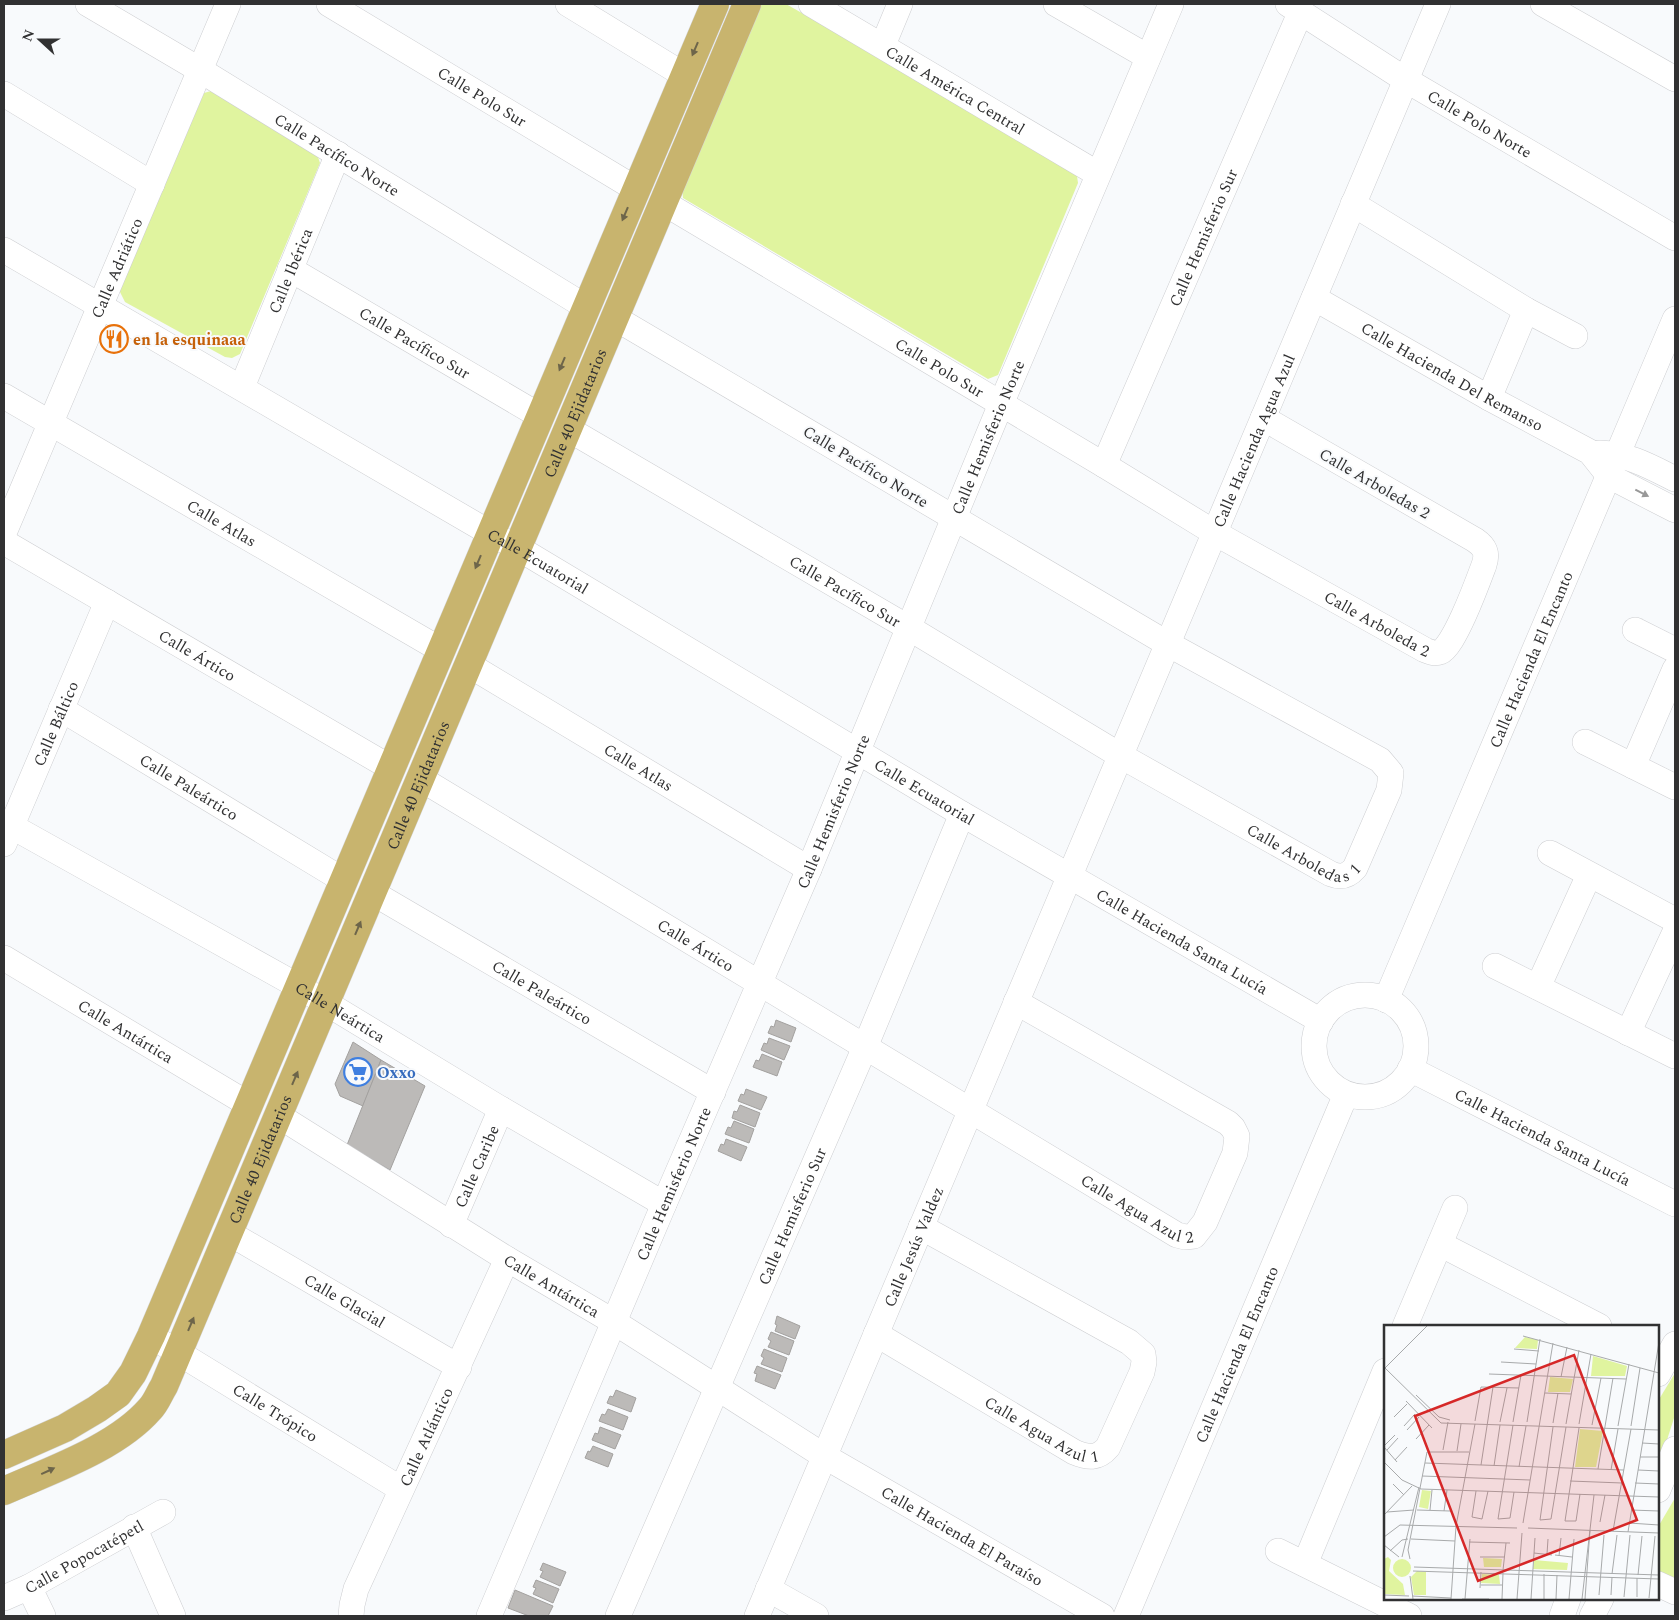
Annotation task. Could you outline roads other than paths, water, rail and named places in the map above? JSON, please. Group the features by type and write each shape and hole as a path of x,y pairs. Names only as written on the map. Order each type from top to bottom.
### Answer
{"main road":[{"name":"Calle 40 Ejidatarios","path":"4,1456 65,1428 118,1394 133,1373 152,1336 248,1104 714,4"},
{"name":"Calle 40 Ejidatarios","path":"4,1491 95,1450 123,1434 151,1408 164,1386 748,4"}],"street":[{"name":"Calle Pacífico Norte","path":"88,4 200,70 586,307"},
{"name":"Calle Adriático","path":"4,533 228,4"},
{"name":"Calle Polo Sur","path":"329,4 636,189"},
{"path":"568,4 684,74"},
{"name":"Calle América Central","path":"812,4 1098,174"},
{"path":"883,45 900,4"},
{"path":"1056,4 1148,57"},
{"name":"Calle Hemisferio Norte","path":"490,1616 664,1204 809,869 1000,404 1171,4"},
{"name":"Calle Hacienda Agua Azul","path":"1069,877 1438,4"},
{"path":"1543,4 1580,13 1675,79"},
{"name":"Calle Polo Norte","path":"1294,8 1406,80 1675,238"},
{"name":"Calle Hemisferio Sur","path":"1104,465 1294,8"},
{"path":"4,94 152,184"},
{"name":"Calle Ibérica","path":"242,387 338,154"},
{"name":"Calle Polo Sur","path":"664,203 1215,533"},
{"path":"1354,204 1526,310 1575,336"},
{"name":"Calle Ecuatorial","path":"4,250 518,548 1069,877"},
{"name":"Calle Pacífico Sur","path":"290,269 540,416"},
{"name":"Calle Hacienda Del Remanso","path":"1314,298 1613,465 1675,510"},
{"path":"1490,398 1526,310"},
{"name":"Calle Pacífico Norte","path":"615,318 1168,644"},
{"name":"Calle Hacienda El Encanto","path":"1386,1000 1675,318"},
{"name":"Calle Atlas","path":"4,396 441,650"},
{"name":"Calle Arboledas 2","path":"1263,418 1475,540 1485,550"},
{"name":"Calle Pacífico Sur","path":"568,429 909,628 1121,756"},
{"name":"Calle Hacienda Del Remanso","path":"1613,465 1650,466 1675,479"},
{"name":"Calle Arboleda 2","path":"1215,533 1433,653 1445,649 1455,634 1484,565 1485,550"},
{"name":"Calle Ártico","path":"4,542 391,768"},
{"name":"Calle Báltico","path":"8,835 107,602"},
{"path":"1635,630 1675,650"},
{"name":"Calle Arboledas 1","path":"1121,756 1337,876 1350,874 1355,868 1389,790 1390,773 1380,760 1168,644"},
{"name":"Calle Atlas","path":"469,665 809,869"},
{"path":"1633,766 1675,669"},
{"name":"Calle Paleártico","path":"61,710 343,880"},
{"path":"1585,742 1675,787"},
{"name":"Calle Ártico","path":"421,779 970,1111"},
{"name":"Calle Hemisferio Sur","path":"618,1616 865,1047 962,814"},
{"name":"Calle Neártica","path":"8,835 298,986 501,1109 664,1204"},
{"path":"1550,853 1675,920"},
{"path":"1538,987 1588,875"},
{"name":"Calle Jesús Valdez","path":"757,1616 1069,877"},
{"name":"Calle Hacienda Santa Lucía","path":"1069,877 1321,1021"},
{"name":"Calle Paleártico","path":"373,893 713,1092"},
{"path":"1628,1033 1675,932"},
{"name":"Calle Antártica","path":"4,958 248,1104"},
{"path":"1495,966 1675,1056"},
{"path":"1356,996 1372,996 1386,1000 1399,1009 1410,1022 1415,1037 1415,1054 1410,1069 1401,1082 1376,1096 1361,1097 1346,1094 1334,1087 1324,1076 1317,1063 1314,1049 1315,1034 1321,1021 1330,1009 1342,1000 1356,996"},
{"name":"Calle Agua Azul 2","path":"970,1111 1177,1235 1186,1237 1194,1236 1205,1222 1235,1153 1237,1136 1228,1122 1016,1002"},
{"name":"Calle Hacienda Santa Lucía","path":"1410,1069 1675,1204"},
{"name":"Calle Hacienda El Encanto","path":"1126,1616 1346,1094"},
{"name":"Calle Caribe","path":"452,1225 501,1109"},
{"name":"Calle Antártica","path":"279,1116 507,1259 614,1322 824,1456"},
{"path":"1405,1325 1455,1208"},
{"name":"Calle Agua Azul 1","path":"876,1334 1074,1452 1091,1458 1103,1453 1108,1447 1142,1372 1143,1354 1129,1342 921,1227"},
{"name":"Calle Glacial","path":"229,1234 459,1367"},
{"path":"1440,1244 1557,1316 1595,1325"},
{"name":"Calle Atlántico","path":"351,1616 356,1589 507,1259"},
{"name":"Calle Trópico","path":"152,1336 401,1489"},
{"path":"1304,1564 1384,1373"},
{"path":"1659,1488 1675,1449"},
{"name":"Calle Hacienda El Paraíso","path":"824,1456 1102,1616"},
{"name":"Calle Popocatépetl","path":"4,1598 29,1587 163,1512"},
{"path":"134,1527 173,1616"},
{"path":"1278,1551 1409,1616"},
{"path":"1659,1584 1675,1592"},
{"path":"29,1587 43,1616"},
{"path":"768,1589 816,1616"},
{"path":"1562,1616 1568,1600"},
{"path":"1592,1616 1600,1600"}],"place":[{"name":"en la esquinaaa","path":"114,339"},
{"name":"Oxxo","path":"358,1072"}]}
